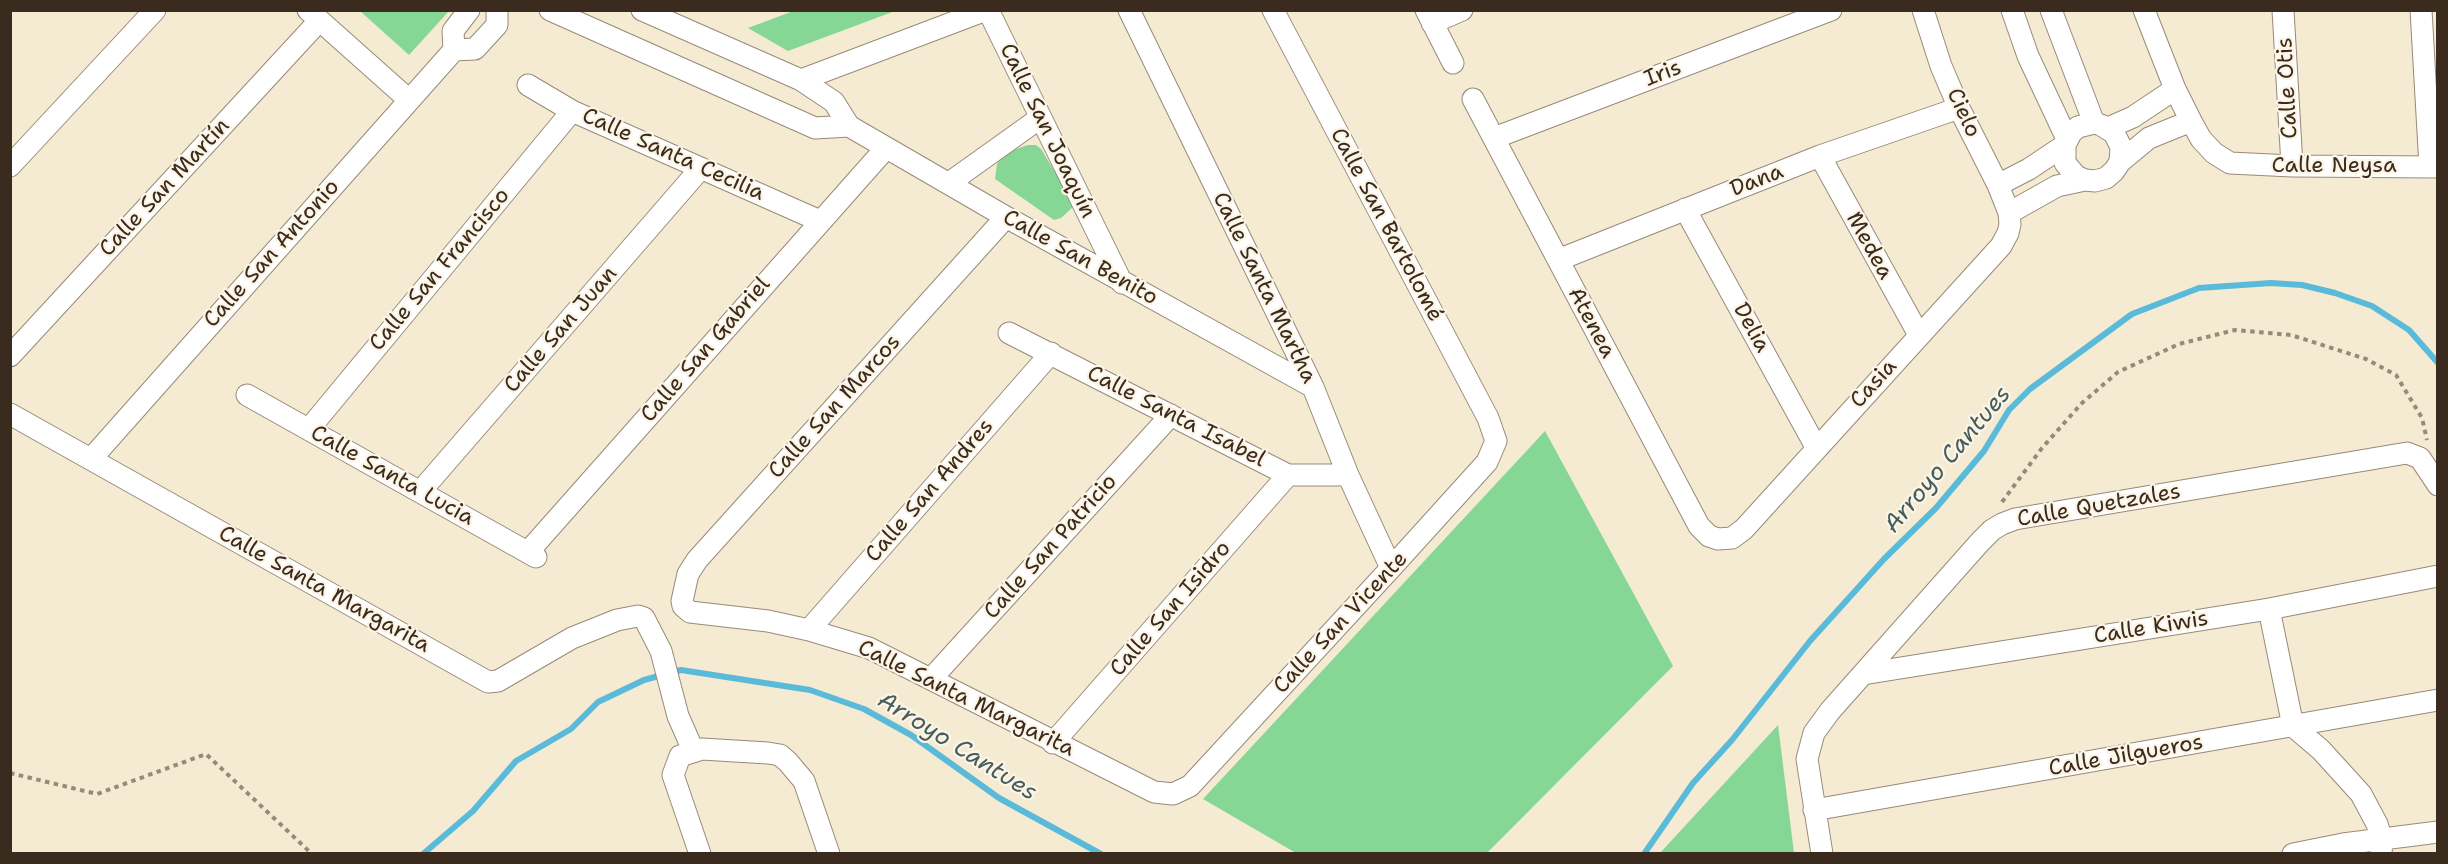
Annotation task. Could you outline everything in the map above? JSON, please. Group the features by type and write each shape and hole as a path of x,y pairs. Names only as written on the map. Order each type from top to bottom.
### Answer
{"street":[{"path":"10,166 155,10"},
{"path":"469,10 453,31 454,50 475,49 497,25 497,10"},
{"path":"550,10 815,128 849,126"},
{"name":"Calle San Benito","path":"642,10 801,80 834,102 849,126 1006,217 1313,387"},
{"path":"801,80 987,10"},
{"name":"Calle San Joaquín","path":"987,10 1122,282"},
{"name":"Calle Santa Martha","path":"1129,10 1313,387 1348,475 1391,568"},
{"name":"Calle San Bartolomé","path":"1273,10 1488,418 1496,441"},
{"path":"1453,63 1429,16 1462,10"},
{"name":"Iris","path":"1494,138 1831,10"},
{"name":"Cielo","path":"1923,10 1941,66 1959,108 1998,185 2008,213"},
{"path":"2012,10 2028,56 2066,142 2066,163 2076,176 2085,180"},
{"path":"2051,10 2101,126 2114,133 2121,147 2120,162"},
{"path":"2008,213 2056,186 2106,178 2120,162 2149,138 2191,121 2175,89 2144,10"},
{"name":"Calle Otis","path":"2283,10 2292,166"},
{"path":"2421,10 2434,167"},
{"path":"314,16 409,100"},
{"name":"Calle San Martín","path":"10,356 314,16"},
{"name":"Calle San Antonio","path":"91,459 454,50"},
{"name":"Calle Santa Cecilia","path":"528,85 572,111 820,220"},
{"path":"1998,185 2035,166 2066,142 2078,127 2101,126 2133,117 2175,89"},
{"name":"Atenea","path":"1473,99 1699,526 1709,536 1718,539"},
{"name":"Dana","path":"1558,260 1820,156 1959,108"},
{"name":"Calle San Francisco","path":"309,429 572,111"},
{"path":"949,183 1040,118"},
{"name":"Calle Neysa","path":"2191,121 2201,139 2214,153 2230,163 2434,167"},
{"name":"Calle San Gabriel","path":"532,554 820,220 886,148"},
{"name":"Medea","path":"1820,156 1918,335"},
{"name":"Calle San Juan","path":"420,492 701,168"},
{"name":"Delia","path":"1685,209 1816,447"},
{"name":"Casia","path":"1718,539 1732,538 1744,529 1816,447 2001,246 2010,224 2008,213"},
{"name":"Calle San Marcos","path":"683,606 688,574 697,560 1006,217"},
{"name":"Calle Santa Isabel","path":"1009,333 1288,475 1348,475"},
{"name":"Calle San Andres","path":"809,630 1051,353"},
{"name":"Calle Santa Lucia","path":"247,395 532,554"},
{"name":"Calle Santa Margarita","path":"10,414 488,682 498,681 572,638 618,620 638,616 644,618 660,651 678,716 693,750"},
{"name":"Calle San Patricio","path":"931,679 1171,415"},
{"name":"Calle San Vicente","path":"1173,794 1190,786 1391,568 1487,462 1496,441"},
{"name":"Calle Quetzales","path":"1822,854 1807,759 1812,739 1830,711 1992,530 2015,519 2407,453 2414,454 2433,476"},
{"name":"Calle San Isidro","path":"1053,743 1288,475"},
{"name":"Calle Kiwis","path":"1863,674 2269,609 2438,576"},
{"name":"Calle Santa Margarita","path":"683,606 690,612 768,621 809,630 869,648 1053,743 1154,792 1173,794"},
{"path":"2269,609 2293,726 2321,750 2361,794 2371,810 2381,847"},
{"name":"Calle Jilgueros","path":"1814,810 2438,700"},
{"path":"700,854 673,776 680,756 693,750 780,755 804,781 829,854"},
{"path":"2293,854 2381,847 2438,832"}],"path":[{"path":"1992,530 1996,514 2006,494 2042,448 2082,403 2118,372 2179,344 2235,330 2291,335 2366,359 2396,375 2422,418 2433,476"},
{"path":"10,773 97,794 206,754 312,854"}],"green space":[{"path":"796,10 895,11 788,51 748,28"},
{"path":"360,11 449,11 409,55"},
{"path":"1036,145 1041,149 1073,202 1073,207 1061,218 1054,220 995,179 997,164 1001,158 1013,150"},
{"path":"1545,431 1673,666 1487,853 1296,853 1203,799"},
{"path":"1778,725 1794,853 1660,853"}],"waterway":[{"name":"Arroyo Cantues","path":"1644,854 1693,783 1732,740 1810,641 1884,559 1936,508 1984,451 2009,410 2030,389 2132,314 2199,288 2271,283 2302,285 2335,293 2372,306 2409,330 2438,363"},
{"name":"Arroyo Cantues","path":"423,854 473,811 516,761 571,729 598,702 644,680 681,670 810,690 864,709 911,735 999,798 1101,854"}]}
